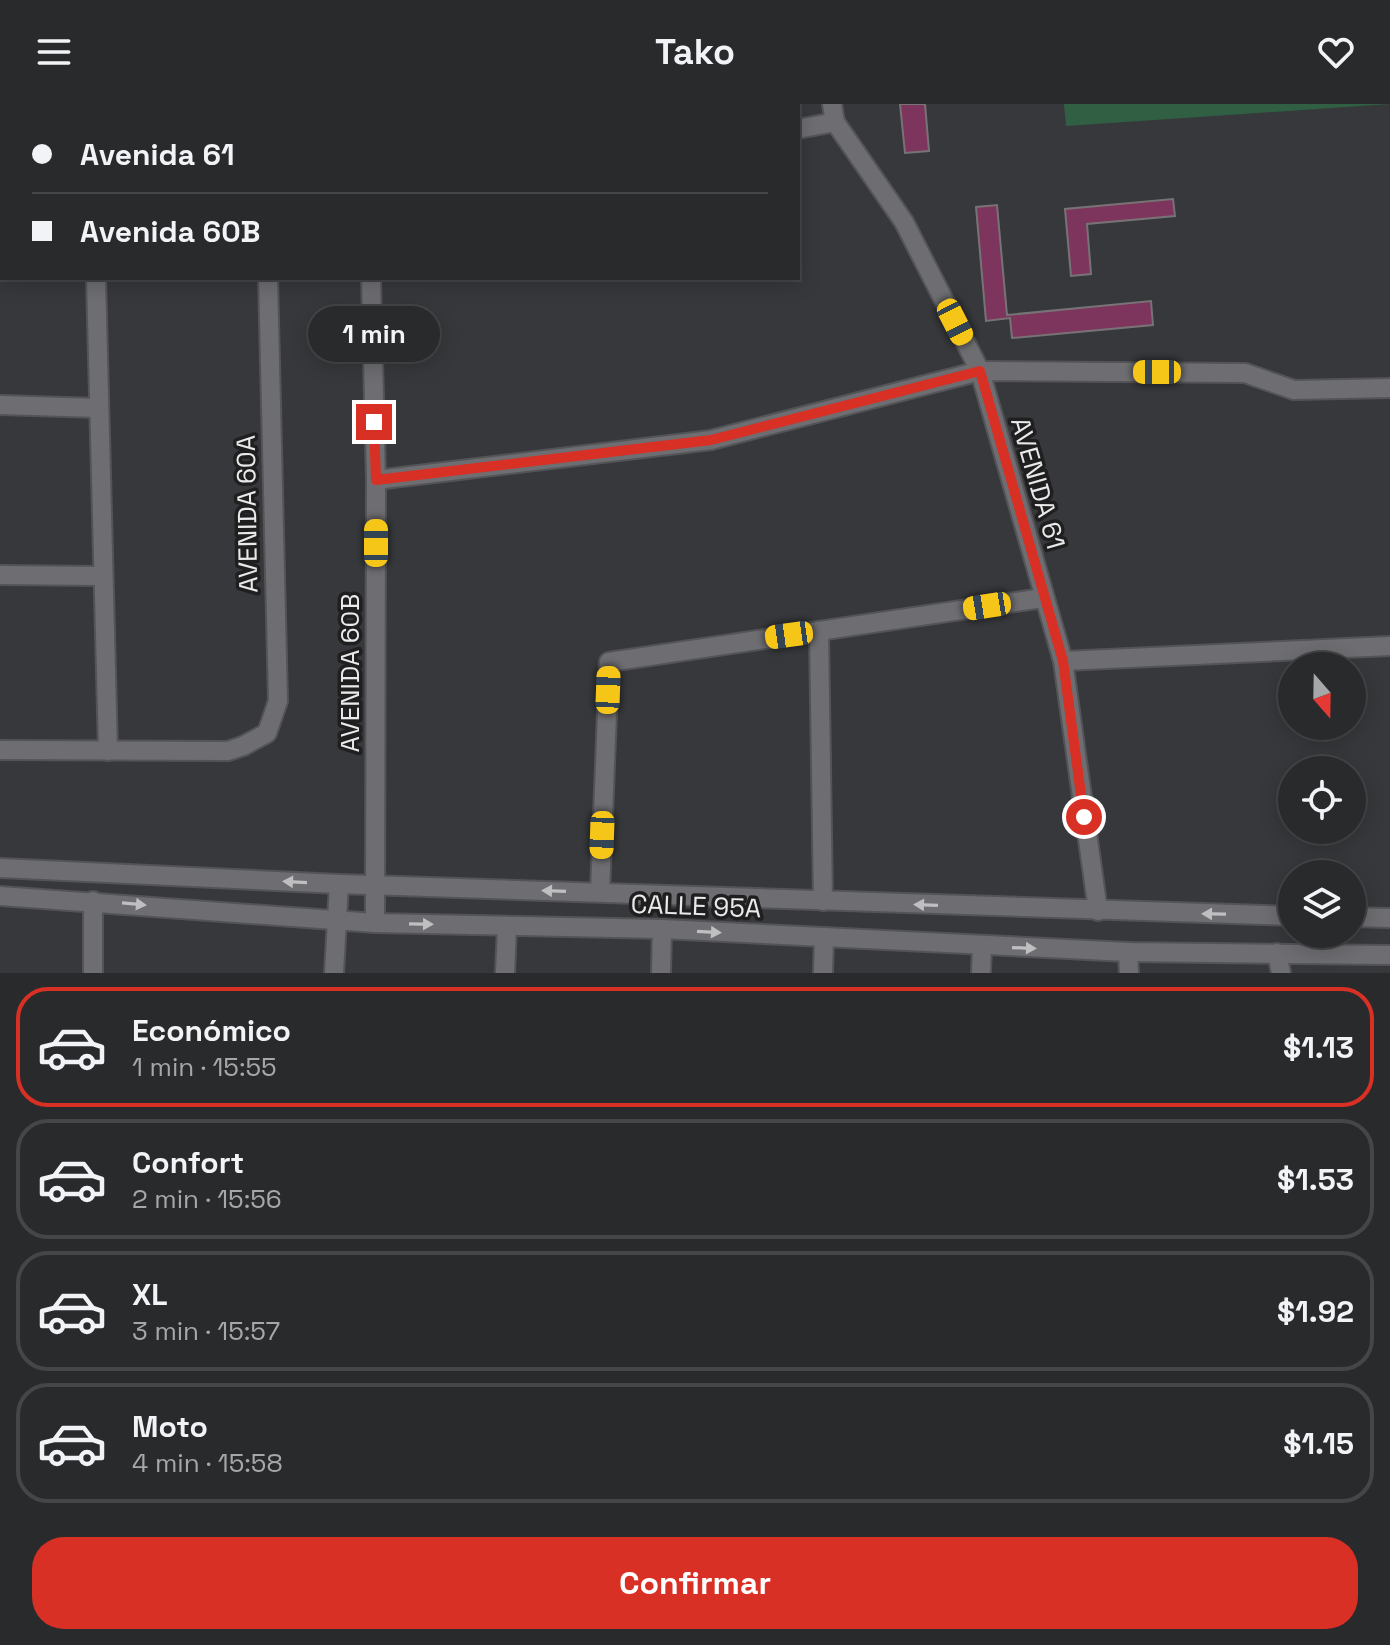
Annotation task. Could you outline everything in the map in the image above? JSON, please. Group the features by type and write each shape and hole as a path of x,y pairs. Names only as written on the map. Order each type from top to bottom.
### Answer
{"street":[{"path":"800,128 834,113"},
{"name":"AVENIDA 61","path":"834,113 904,222 980,371 1063,661 1098,911"},
{"path":"0,750 108,751 101,576 96,280"},
{"name":"AVENIDA 60A","path":"108,751 228,751 267,733 278,701 268,280"},
{"name":"AVENIDA 60B","path":"371,280 376,480 375,923"},
{"path":"376,480 711,440 980,371 1245,373 1294,390 1390,388"},
{"path":"0,405 98,408"},
{"path":"0,575 101,576"},
{"path":"600,892 609,662 1043,598"},
{"path":"819,631 823,901"},
{"path":"1063,661 1390,646"},
{"name":"CALLE 95A","path":"0,868 339,884 1278,916"},
{"path":"334,973 339,884"},
{"name":"CALLE 95A","path":"0,896 375,923 662,929 1128,952 1390,955"},
{"path":"93,901 93,973"},
{"path":"1366,917 1390,918"},
{"path":"505,973 507,926"},
{"path":"661,973 662,929"},
{"path":"823,973 824,937"},
{"path":"981,973 982,946"},
{"path":"1128,952 1129,973"},
{"path":"1277,953 1281,973"}],"green space":[{"path":"1064,104 1390,104 1066,126"}],"building":[{"path":"900,104 925,104 929,151 905,153"},
{"path":"1173,199 1175,216 1087,224 1091,274 1071,276 1065,209"},
{"path":"997,205 1007,315 1151,301 1153,325 1012,338 1010,318 986,321 976,207"}],"route":[{"path":"374,422 376,480 711,440 980,371 1063,661 1084,817"}]}
